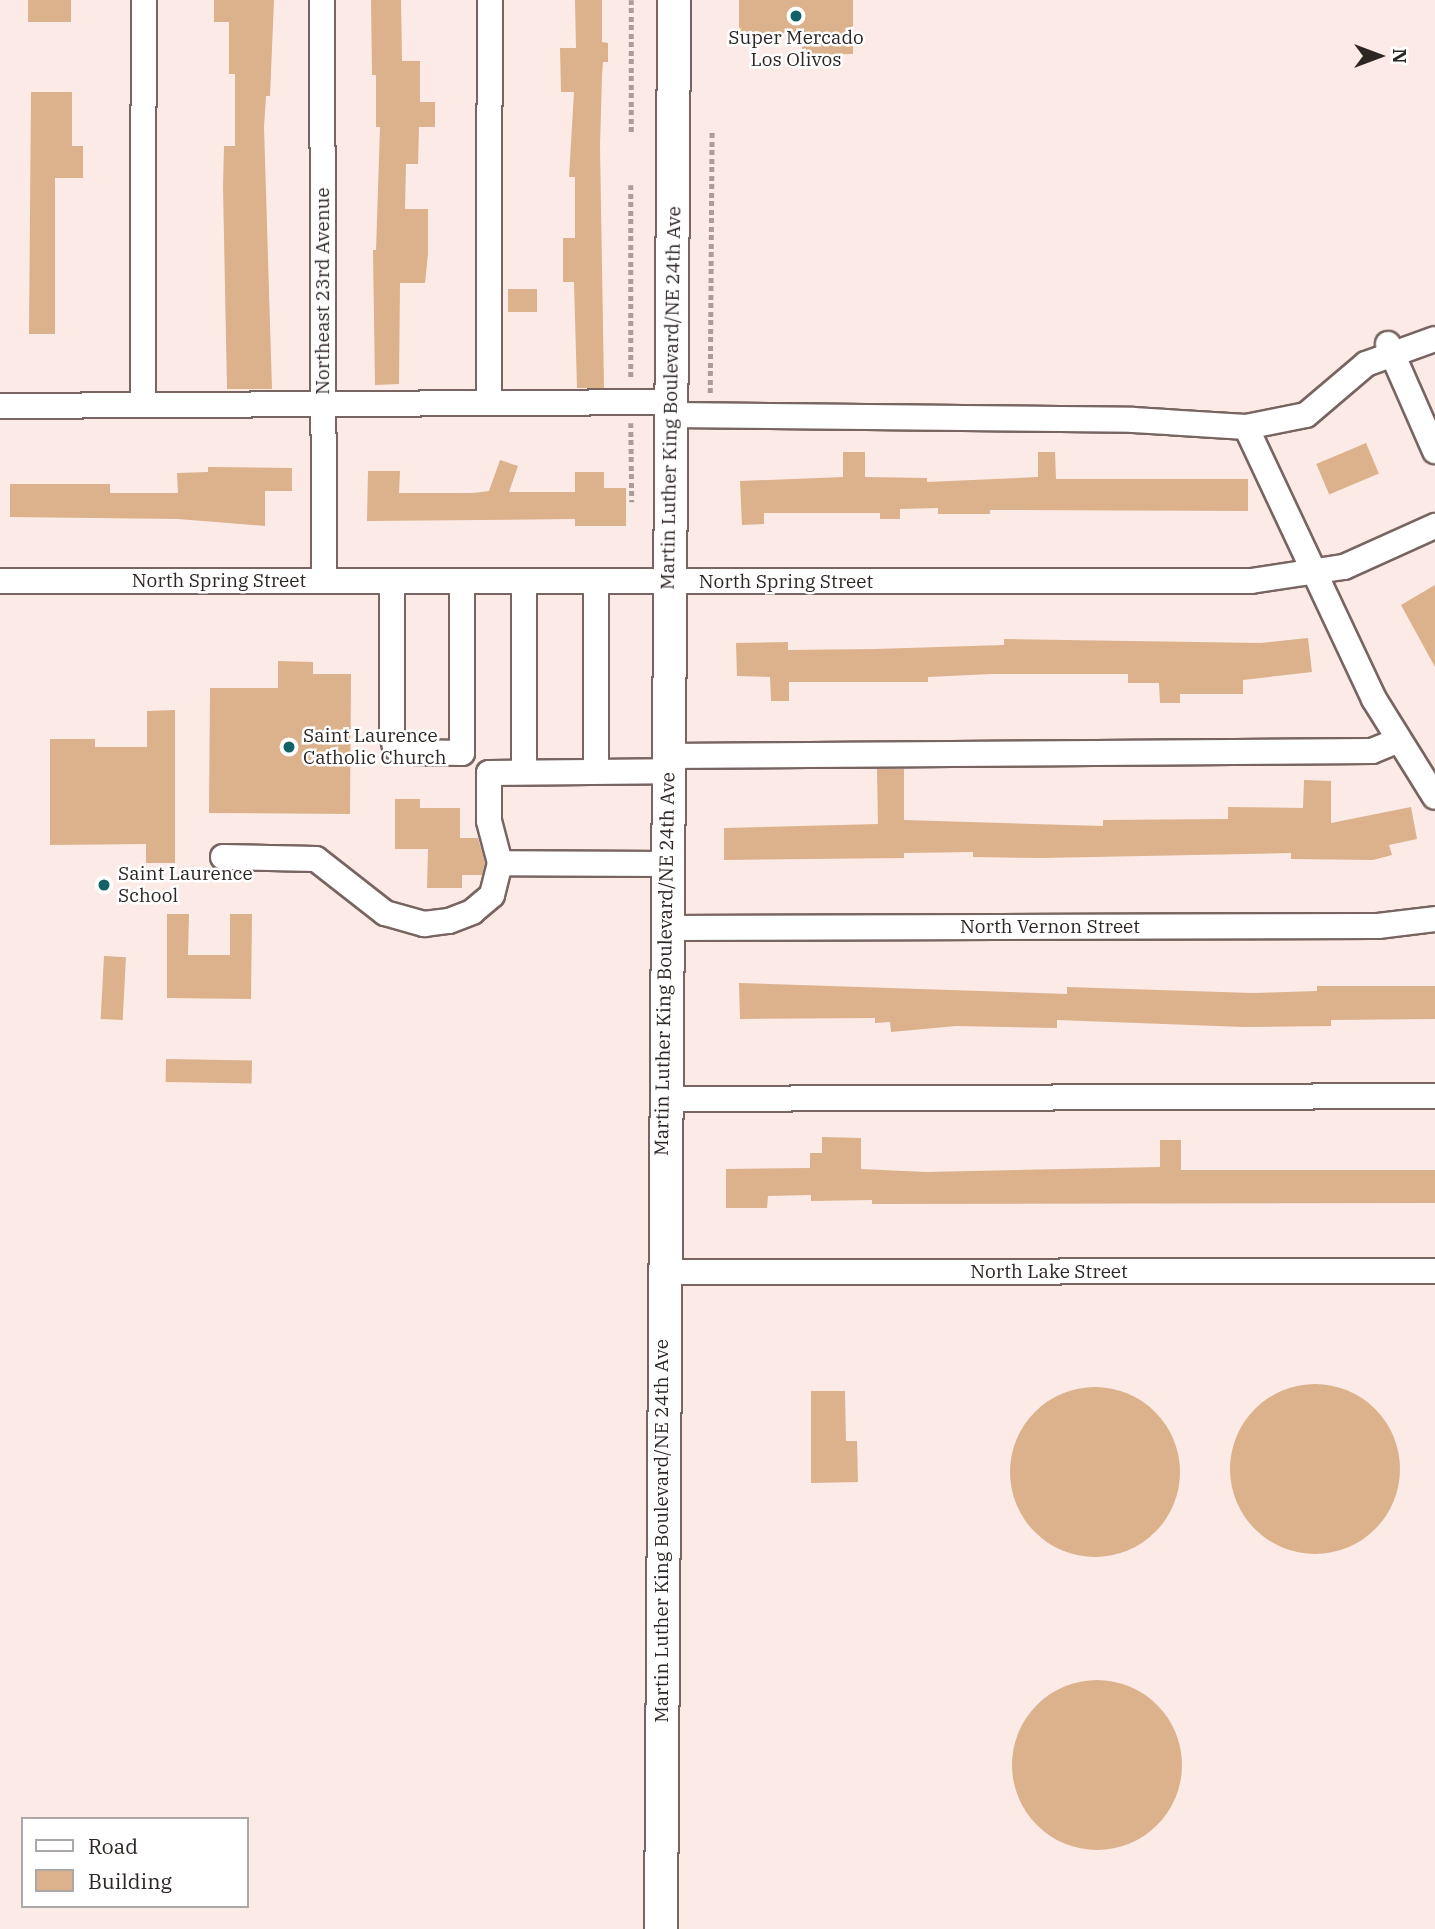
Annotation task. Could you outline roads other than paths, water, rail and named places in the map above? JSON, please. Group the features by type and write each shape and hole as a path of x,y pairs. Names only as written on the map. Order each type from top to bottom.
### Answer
{"main road":[{"name":"Martin Luther King Boulevard/NE 24th Ave","path":"661,1929 665,928 674,0"}],"street":[{"path":"143,405 144,0"},
{"name":"Northeast 23rd Avenue","path":"322,0 324,581"},
{"path":"489,403 490,0"},
{"path":"0,406 631,402 710,416 1133,420 1246,427 1306,415 1366,364 1390,348 1435,339"},
{"path":"1390,348 1435,451"},
{"path":"1246,427 1312,575 1397,741 1435,797"},
{"name":"North Spring Street","path":"0,581 1251,581 1312,575 1367,558 1435,526"},
{"path":"392,582 392,734 396,747 407,752 462,753 489,773 596,771 667,764 1372,751 1397,741"},
{"path":"462,582 462,753"},
{"path":"524,582 524,772"},
{"path":"596,582 596,771"},
{"path":"223,856 316,859 385,913 424,923 449,921 472,912 492,895 500,863 489,821 489,773"},
{"path":"500,863 666,864"},
{"name":"North Vernon Street","path":"665,928 1378,926 1435,919"},
{"path":"664,1099 1435,1096"},
{"name":"North Lake Street","path":"663,1272 1435,1271"}],"place":[{"name":"Super Mercado Los Olivos","path":"796,16"},
{"name":"Saint Laurence Catholic Church","path":"289,747"},
{"name":"Saint Laurence School","path":"104,885"}]}
